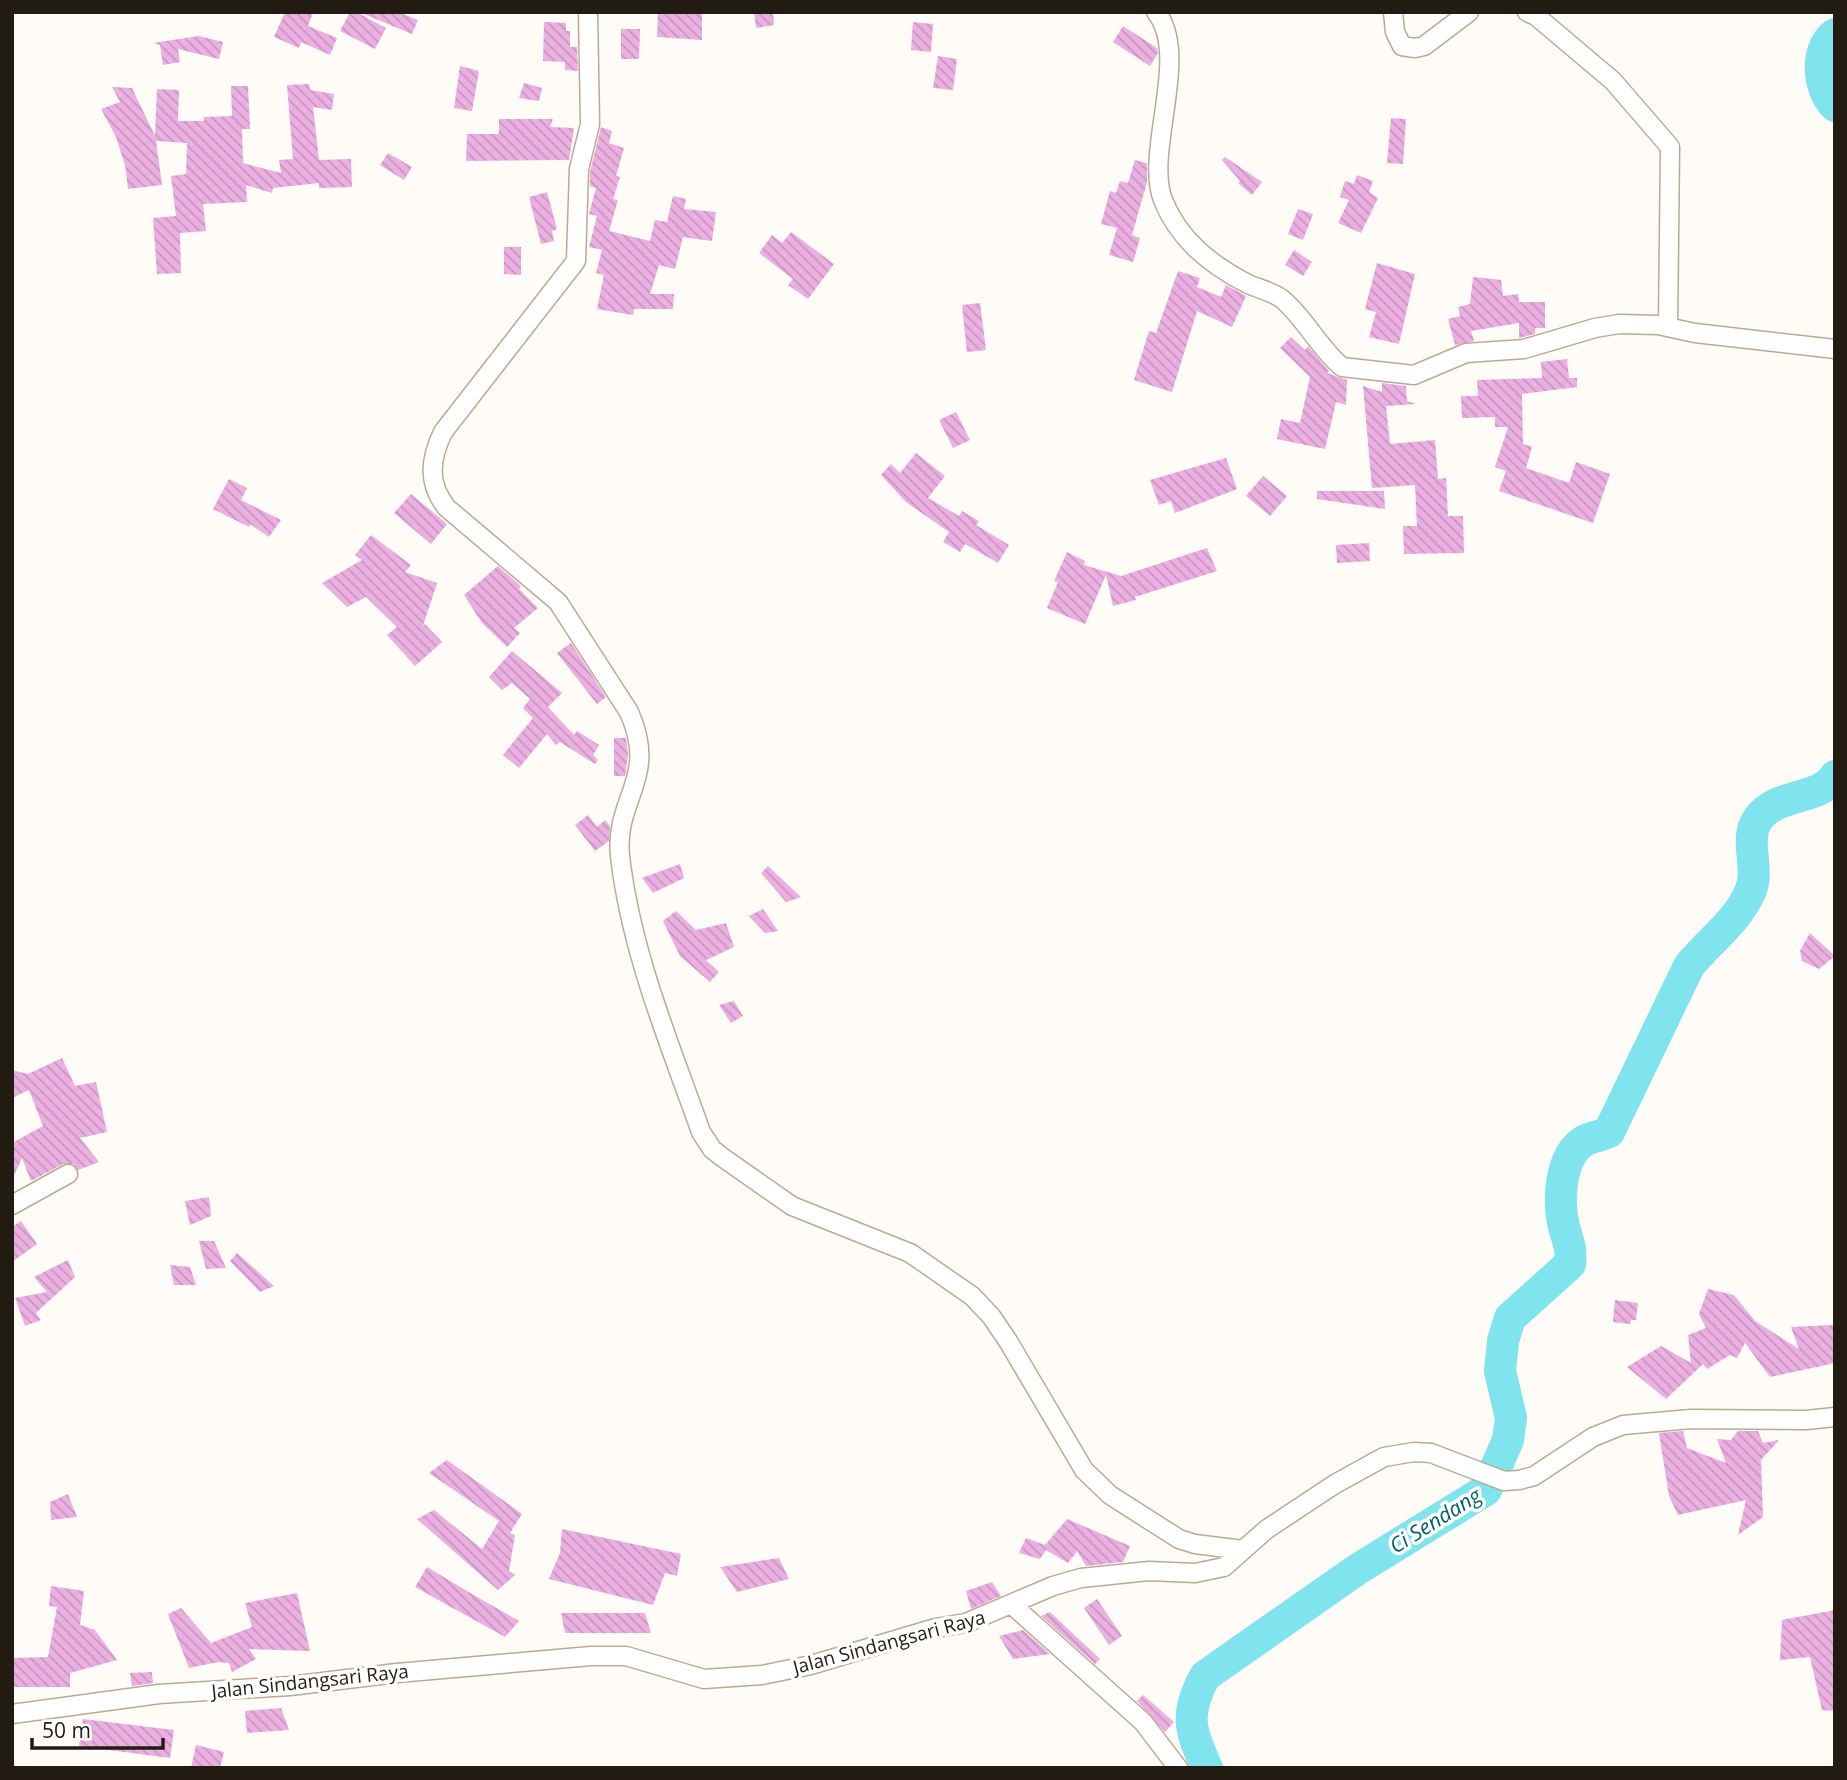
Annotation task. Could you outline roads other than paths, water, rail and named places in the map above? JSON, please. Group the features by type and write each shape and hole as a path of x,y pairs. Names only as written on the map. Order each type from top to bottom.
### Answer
{"street":[{"path":"587,12 590,124 579,169 576,261 443,432 432,465 437,495 446,508 558,602 636,727 642,760 620,834 622,868 638,951 701,1132 712,1149 792,1206 910,1253 972,1296 1008,1341 1084,1470 1095,1483 1179,1539 1195,1544 1243,1550"},
{"path":"1156,12 1165,24 1169,50 1159,176 1163,201 1189,244 1247,284 1282,300 1342,367 1414,375 1466,353 1524,349 1606,326 1647,323 1695,333 1735,335 1835,349"},
{"path":"1393,12 1398,40 1402,46 1415,48 1424,46 1469,12"},
{"path":"1527,12 1536,16 1612,82 1670,147 1668,327"},
{"path":"12,1205 68,1174"},
{"name":"Jalan Sindangsari Raya","path":"12,1714 159,1694 290,1686 397,1673 591,1657 626,1657 704,1679 762,1675 811,1665 935,1628 967,1623 1081,1578 1149,1571 1212,1571 1224,1567 1267,1529 1335,1484 1384,1457 1414,1452 1431,1453 1504,1481 1534,1476 1593,1437 1623,1426 1690,1419 1835,1418"},
{"path":"1011,1604 1143,1722 1178,1768"}],"waterway":[{"name":"Ci Sendang","path":"1835,34 1828,41 1821,59 1822,80 1829,99 1835,106"},
{"name":"Ci Sendang","path":"1207,1768 1193,1732 1192,1722 1194,1701 1205,1676 1358,1569 1486,1490 1508,1440 1511,1418 1500,1371 1503,1341 1510,1318 1570,1264 1570,1250 1561,1205 1562,1181 1569,1158 1584,1141 1609,1132 1689,966 1744,903 1753,883 1752,836 1758,819 1776,804 1819,789 1835,776"}]}
